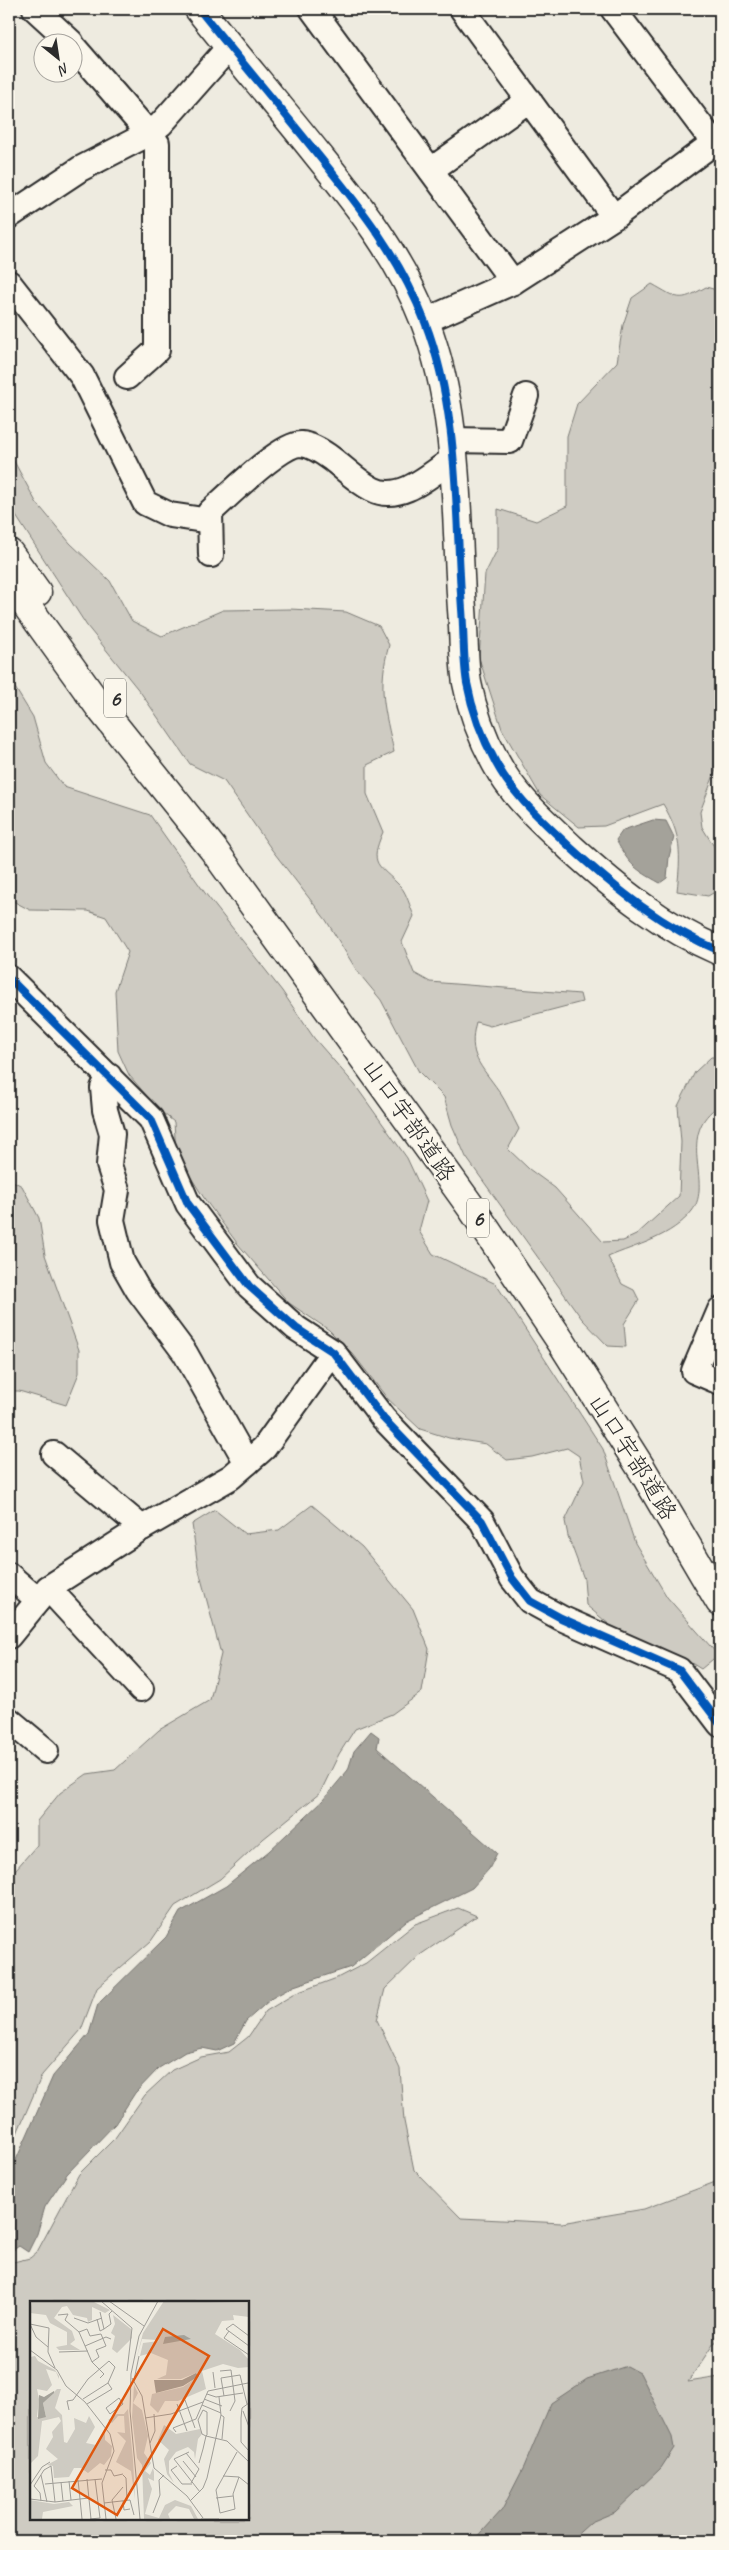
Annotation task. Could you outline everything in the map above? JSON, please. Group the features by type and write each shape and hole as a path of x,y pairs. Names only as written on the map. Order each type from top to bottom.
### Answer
{"main road":[{"path":"199,9 372,222 404,274 425,321 440,365 447,398 467,683 486,742 496,765 515,792 539,818 647,912 682,934 720,950"},
{"name":"山口宇部道路","path":"9,554 117,701 213,849 471,1207 562,1343 643,1471 720,1602"},
{"name":"山口宇部道路","path":"9,581 100,709 213,849"}],"street":[{"path":"34,9 59,32"},
{"path":"312,9 513,282"},
{"path":"462,9 614,217"},
{"path":"425,321 513,282 614,217 717,140 613,9"},
{"path":"12,206 150,133 161,124 230,46"},
{"path":"82,55 157,143 157,350 127,377"},
{"path":"431,170 529,100"},
{"path":"9,283 82,376 145,503 170,515 210,521"},
{"path":"211,555 210,512 272,458 301,444 322,452 372,489 385,494 400,492 410,488 452,449 510,441 526,396"},
{"path":"9,978 151,1119 188,1204 249,1286 296,1328 334,1352 383,1418 482,1521 512,1578 530,1600 561,1618 679,1670 720,1724"},
{"path":"109,1076 103,1088 105,1110 112,1134 109,1165 117,1190 112,1220 122,1262 138,1290 185,1353 247,1463"},
{"path":"720,1310 694,1371 720,1382"},
{"path":"9,1636 43,1594 142,1528 231,1477 264,1448 334,1352"},
{"path":"54,1454 142,1528"},
{"path":"9,1575 43,1594 141,1690"},
{"path":"9,1720 46,1751"}],"shaded area":[{"path":"652,284 679,297 690,295 706,287 720,291 720,759 700,812 702,827 720,856 720,889 708,896 677,891 679,846 674,826 663,804 604,826 579,827 540,795 502,729 479,658 485,574 498,548 498,509 536,521 567,506 567,436 577,404 617,362 623,325 632,298"},
{"path":"9,452 36,502 70,543 110,581 132,621 162,636 223,610 290,609 346,612 379,626 389,645 383,674 383,687 385,711 394,752 367,765 367,794 383,832 376,852 378,864 401,887 414,916 402,942 414,973 430,982 580,994 582,1002 490,1026 476,1022 473,1043 477,1060 502,1096 519,1129 508,1149 529,1169 555,1188 603,1242 623,1241 636,1235 679,1196 681,1142 678,1106 695,1072 711,1057 720,1057 720,1105 706,1117 699,1130 697,1144 698,1200 692,1211 684,1220 664,1234 608,1257 622,1284 634,1290 639,1300 624,1324 626,1347 608,1346 582,1319 466,1157 452,1125 444,1097 419,1072 381,1000 357,971 326,920 272,850 224,781 190,764 141,693 87,626 9,505"},
{"path":"9,678 33,717 46,763 64,787 150,815 205,893 282,991 314,1038 355,1085 407,1158 427,1201 419,1231 433,1254 496,1284 603,1449 635,1543 667,1597 718,1655 701,1669 685,1659 611,1626 586,1605 584,1579 568,1536 565,1521 584,1481 579,1456 567,1448 532,1457 507,1460 486,1444 449,1438 420,1429 387,1398 353,1354 329,1330 289,1303 237,1243 206,1201 176,1154 174,1122 158,1109 129,1075 118,1051 115,991 128,952 106,917 88,911 30,910 9,899"},
{"path":"653,820 666,821 674,837 669,857 667,878 660,883 634,866 625,856 616,840 623,830"},
{"path":"9,1179 22,1186 39,1218 45,1255 79,1350 79,1373 66,1405 19,1391 9,1391"},
{"path":"312,1505 362,1547 413,1609 429,1649 422,1692 392,1714 355,1729 339,1754 320,1793 263,1839 220,1879 175,1906 151,1941 97,1988 81,2030 42,2075 9,2152 9,1877 37,1845 37,1821 60,1793 87,1774 115,1770 159,1730 210,1700 221,1654 198,1567 192,1524 215,1510 245,1534 279,1530"},
{"path":"371,1731 379,1737 377,1748 497,1853 489,1869 472,1888 406,1921 351,1967 294,1986 272,1998 246,2021 234,2043 217,2051 202,2048 185,2052 159,2068 135,2093 115,2124 67,2174 45,2207 37,2234 28,2252 19,2246 9,2253 9,2176 53,2076 89,2034 98,2004 166,1937 180,1912 226,1886 269,1851 323,1800 348,1770 354,1751"},
{"path":"458,1908 477,1916 420,1955 385,1989 377,2020 400,2069 404,2121 414,2170 461,2218 562,2223 644,2209 718,2181 720,2177 720,2339 714,2343 688,2382 720,2377 720,2541 9,2541 9,2263 30,2258 37,2252 79,2174 115,2138 145,2095 172,2070 201,2057 229,2052 248,2037 266,2011 296,1993 337,1978 366,1963 415,1924"},
{"path":"627,2366 640,2373 672,2437 674,2448 661,2468 615,2512 591,2522 570,2541 474,2541 502,2510 524,2467 551,2403 587,2379"}],"cycle path":[{"path":"199,9 364,214 404,276 425,322 445,392 450,427 454,464 467,683 478,724 496,763 512,787 530,808 571,848 623,893 679,931 720,951"},
{"path":"9,978 151,1119 188,1204 249,1286 296,1328 333,1352 383,1418 482,1521 512,1578 530,1601 561,1618 679,1670 720,1724"}]}
